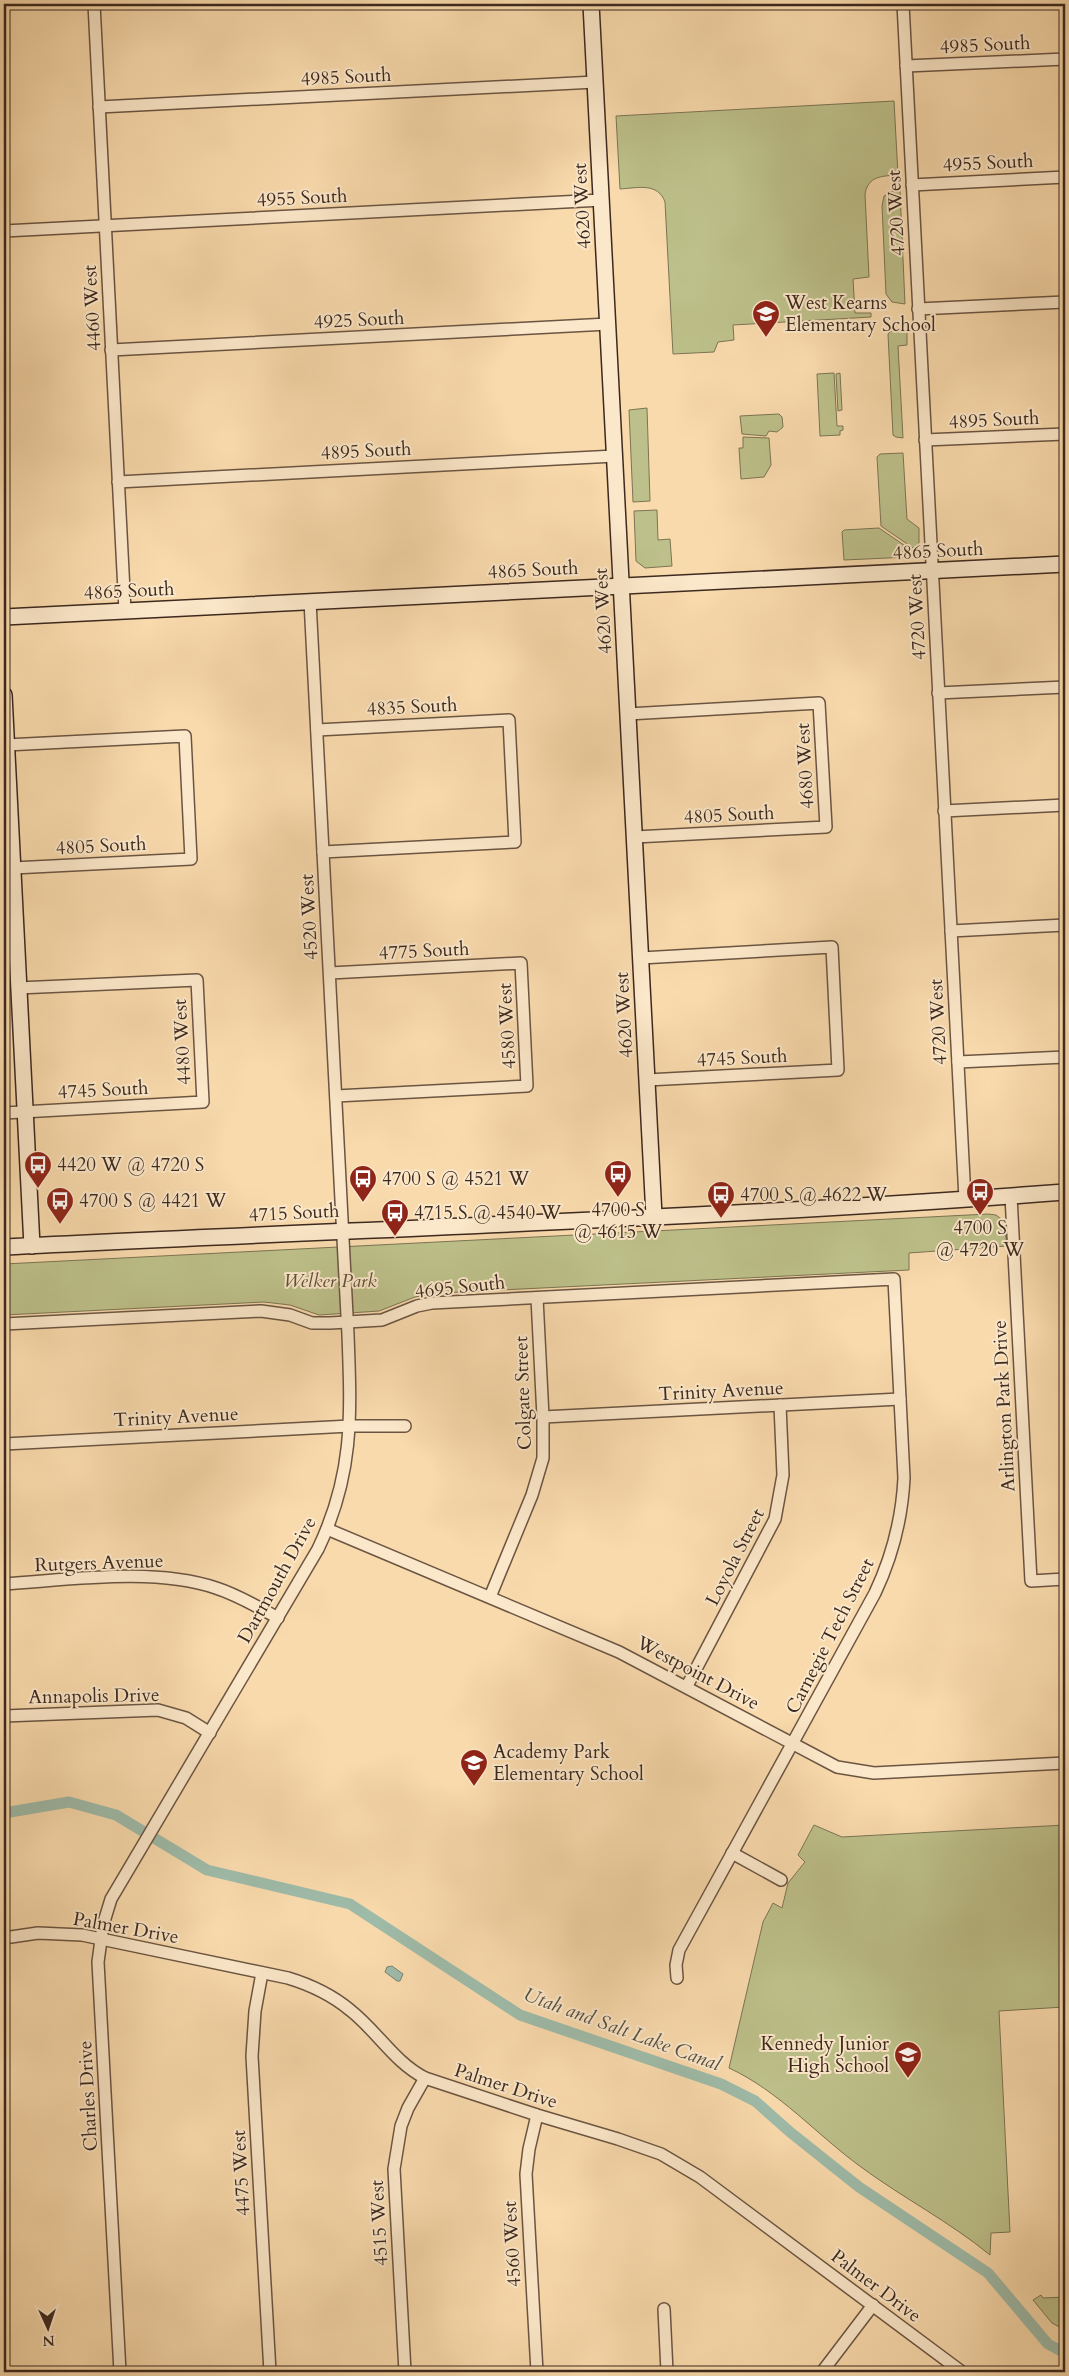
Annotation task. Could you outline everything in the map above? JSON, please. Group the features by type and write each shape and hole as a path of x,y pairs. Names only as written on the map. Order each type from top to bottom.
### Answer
{"street":[{"name":"4460 West","path":"94,4 125,611"},
{"name":"4620 West","path":"591,4 654,1216"},
{"name":"4720 West","path":"903,4 965,1199"},
{"name":"4985 South","path":"906,66 1065,58"},
{"name":"4985 South","path":"99,107 595,82"},
{"name":"4955 South","path":"912,185 1065,177"},
{"name":"4955 South","path":"4,231 602,200"},
{"path":"918,310 1065,302"},
{"name":"4925 South","path":"111,350 608,324"},
{"name":"4895 South","path":"925,440 1065,434"},
{"name":"4895 South","path":"118,482 615,456"},
{"name":"4865 South","path":"4,617 1065,564"},
{"name":"4520 West","path":"310,601 343,1231"},
{"path":"938,693 1065,687"},
{"path":"4,695 32,1246"},
{"name":"4680 West","path":"628,714 819,703 826,827"},
{"name":"4835 South","path":"317,730 509,720 515,842 323,852"},
{"name":"4805 South","path":"6,745 185,736 191,858 13,868"},
{"path":"944,811 1065,805"},
{"name":"4805 South","path":"635,837 826,827"},
{"path":"951,931 1065,925"},
{"name":"4745 South","path":"641,958 832,947 838,1070 647,1080"},
{"name":"4775 South","path":"330,973 521,963"},
{"name":"4580 West","path":"336,1096 527,1086 521,963"},
{"name":"4480 West","path":"18,988 196,980 203,1102"},
{"path":"958,1062 1065,1057"},
{"name":"4745 South","path":"4,1112 203,1102"},
{"name":"4715 South","path":"4,1247 654,1216 1065,1192"},
{"name":"Arlington Park Drive","path":"1011,1196 1031,1581 1065,1579"},
{"name":"Dartmouth Drive","path":"151,1831 278,1618 327,1530 344,1474 350,1426 343,1231"},
{"name":"4695 South","path":"4,1324 261,1311 290,1315 312,1323 347,1322 382,1320 408,1309 432,1303 894,1279"},
{"name":"Carnegie Tech Street","path":"677,1978 676,1965 679,1950 875,1593 894,1544 904,1485 894,1279"},
{"name":"Colgate Street","path":"490,1598 538,1478 544,1452 537,1298"},
{"name":"Trinity Avenue","path":"543,1417 900,1399"},
{"name":"Loyola Street","path":"687,1686 775,1519 783,1475 780,1405"},
{"name":"Trinity Avenue","path":"4,1444 350,1426 405,1426"},
{"name":"Westpoint Drive","path":"327,1530 619,1652 687,1686 837,1767 874,1773 1065,1763"},
{"name":"Rutgers Avenue","path":"4,1584 139,1576 170,1578 216,1588 242,1598 278,1618"},
{"name":"Annapolis Drive","path":"4,1716 158,1710 186,1718 210,1733"},
{"name":"Charles Drive","path":"120,2372 98,1967 100,1938 111,1898 151,1831"},
{"path":"732,1853 781,1880"},
{"name":"Palmer Drive","path":"4,1938 38,1933 100,1938 262,1973 308,1985 330,1995 351,2010 407,2066 425,2078 661,2154 700,2177 962,2372"},
{"name":"4475 West","path":"262,1973 253,2033 252,2056 270,2372"},
{"name":"4515 West","path":"405,2372 394,2168 401,2126 408,2108 425,2078"},
{"name":"4560 West","path":"536,2372 526,2174 529,2149 537,2115"},
{"path":"822,2372 873,2305"},
{"path":"664,2309 667,2372"}],"green space":[{"path":"894,101 898,175 877,178 867,188 865,194 869,277 853,279 855,313 871,313 871,317 733,325 734,340 718,342 714,352 673,354 665,202 657,191 652,189 640,187 620,189 616,116"},
{"path":"893,191 900,191 905,304 892,302 886,294 882,206 884,196"},
{"path":"907,330 907,345 898,346 903,438 893,435 888,334 891,331"},
{"path":"834,373 837,426 843,426 843,430 840,431 840,435 820,436 817,374"},
{"path":"840,373 842,410 838,411 836,374"},
{"path":"647,408 650,501 633,502 629,410"},
{"path":"779,414 782,417 783,427 777,432 769,431 766,436 742,434 740,416"},
{"path":"743,437 769,438 771,465 764,477 741,479 739,448 743,448"},
{"path":"903,453 907,519 919,528 919,552 881,526 877,457 880,454"},
{"path":"657,510 658,540 670,539 672,566 645,568 636,561 634,511"},
{"path":"879,528 917,554 910,557 844,560 842,532 844,530"},
{"name":"Welker Park","path":"996,1215 1004,1221 1007,1246 909,1253 909,1270 440,1293 415,1297 379,1311 319,1315 290,1305 264,1302 4,1315 4,1264"},
{"name":"Kennedy Junior High School","path":"814,1825 842,1837 1065,1825 1065,2015 1064,2007 999,2011 1010,2232 991,2233 990,2255 959,2232 861,2167 765,2089 729,2068 763,1922 773,1903 782,1908 788,1883 805,1862 798,1855"},
{"path":"1041,2295 1043,2298 1065,2297 1065,2330 1052,2323 1033,2300"}],"shaded area":[{"path":"392,1966 403,1974 400,1981 397,1981 385,1972 387,1967"}],"waterway":[{"name":"Utah and Salt Lake Canal","path":"4,1813 69,1802 116,1815 207,1870 350,1904 520,2015 721,2084 755,2101 790,2132 859,2187 988,2273 1048,2344 1065,2353"}],"place":[{"name":"West Kearns Elementary School","path":"766,338"},
{"name":"4420 W @ 4720 S","path":"38,1189"},
{"name":"4700 S @ 4615 W","path":"618,1198"},
{"name":"4700 S @ 4521 W","path":"363,1203"},
{"name":"4700 S @ 4720 W","path":"980,1216"},
{"name":"4700 S @ 4622 W","path":"721,1219"},
{"name":"4700 S @ 4421 W","path":"60,1225"},
{"name":"4715 S @ 4540 W","path":"395,1237"},
{"name":"Academy Park Elementary School","path":"474,1787"},
{"name":"Kennedy Junior High School","path":"908,2079"}]}
